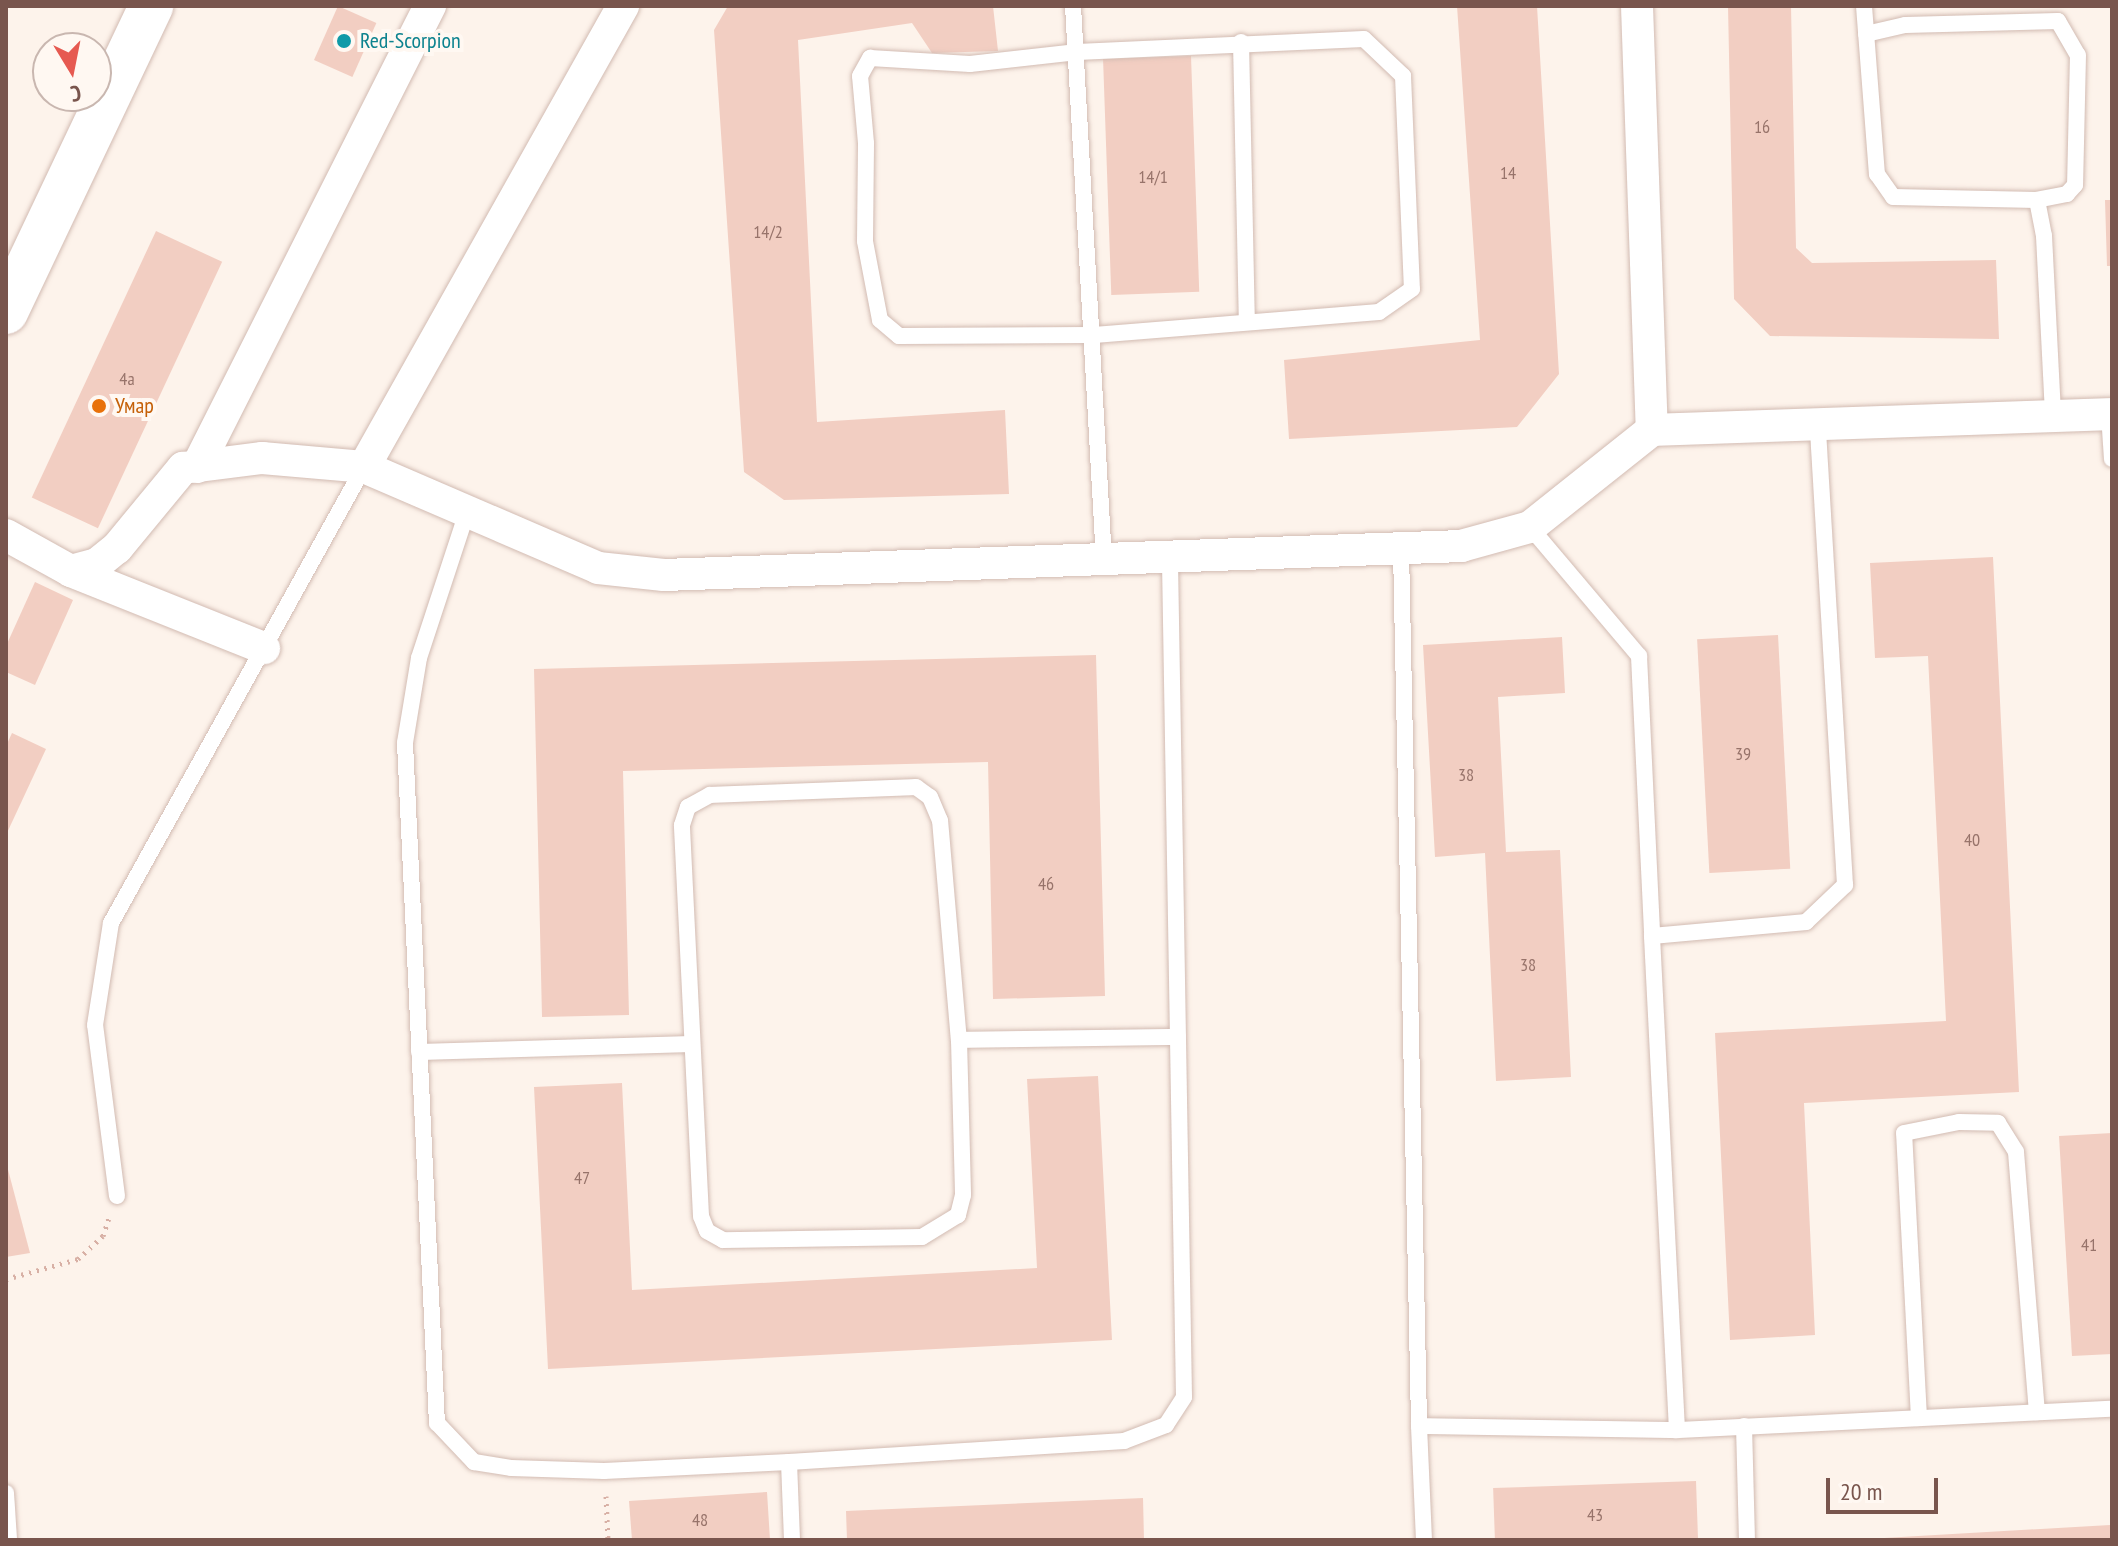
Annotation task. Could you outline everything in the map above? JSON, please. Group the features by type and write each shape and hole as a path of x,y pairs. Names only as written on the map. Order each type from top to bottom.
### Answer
{"main road":[{"path":"6,312 151,6"}],"street":[{"path":"197,467 430,6"},
{"path":"364,467 623,6"},
{"path":"1637,6 1652,430"},
{"path":"71,571 97,564 117,548 183,468 262,458 364,467 598,568 664,575 1461,546 1530,527 1652,430 2110,414"},
{"path":"6,535 71,571 264,648"}],"lane":[{"path":"1073,6 1104,560"},
{"path":"1864,6 1866,34 1877,174 1893,197 2037,200 2067,194 2075,185 2078,55 2058,21 1905,25 1866,34"},
{"path":"1364,39 1403,76 1412,289 1379,312 1247,320 1091,335 899,336 880,320 865,241 866,143 860,76 870,58 970,64 1077,52 1241,42 1364,39"},
{"path":"1241,42 1247,320"},
{"path":"2037,200 2044,236 2053,416"},
{"path":"2110,414 2112,459"},
{"path":"1652,936 1806,922 1845,885 1818,424"},
{"path":"117,1196 95,1025 111,923 364,467"},
{"path":"467,512 419,658 405,743 437,1423 474,1462 604,1471 1124,1441 1166,1425 1184,1397 1170,558"},
{"path":"1530,527 1639,656 1677,1430"},
{"path":"1401,549 1424,1540"},
{"path":"916,787 930,797 940,820 959,1040 963,1195 958,1215 922,1237 723,1240 707,1231 701,1216 682,825 688,807 710,795 916,787"},
{"path":"959,1040 1178,1037"},
{"path":"419,1052 692,1044"},
{"path":"1919,1418 1904,1133 1959,1122 1998,1123 2016,1152 2037,1412"},
{"path":"1419,1426 1677,1430 2112,1409"},
{"path":"1744,1426 1747,1540"},
{"path":"789,1462 792,1540"},
{"path":"6,1493 9,1540"}],"path":[{"path":"6,1279 78,1259 103,1236 117,1196"},
{"path":"604,1471 608,1540"}],"building":[{"name":"Red-Scorpion","path":"338,6 376,23 352,77 314,60"},
{"path":"728,6 993,6 998,51 932,53 912,23 798,40 817,422 1005,410 1009,494 784,500 744,472 714,30"},
{"path":"1457,6 1537,6 1559,374 1517,427 1289,439 1284,360 1480,340"},
{"path":"1728,6 1791,6 1796,248 1812,263 1996,260 1999,339 1770,336 1734,299"},
{"path":"1191,56 1199,292 1111,295 1103,59"},
{"path":"2105,200 2112,200 2112,266 2107,266"},
{"path":"156,231 222,262 98,528 32,497"},
{"path":"1993,557 2019,1092 1804,1103 1815,1335 1730,1340 1715,1033 1946,1021 1928,656 1875,658 1870,563"},
{"path":"35,582 73,600 35,685 6,672 6,646"},
{"path":"1778,635 1790,869 1709,873 1697,639"},
{"path":"1562,637 1565,693 1498,697 1506,852 1560,850 1571,1077 1496,1081 1485,853 1435,857 1423,645"},
{"path":"1096,655 1105,996 993,999 988,762 623,771 629,1015 542,1017 534,669"},
{"path":"12,733 46,749 6,835 6,746"},
{"path":"1098,1076 1112,1340 548,1369 534,1087 622,1083 632,1290 1037,1268 1027,1079"},
{"path":"2112,1133 2112,1354 2072,1356 2059,1136"},
{"path":"6,1162 30,1253 6,1257"},
{"path":"1696,1481 1698,1540 1495,1540 1493,1488"},
{"path":"767,1492 770,1540 632,1540 629,1501"},
{"path":"1143,1498 1144,1540 847,1540 846,1511"},
{"path":"2110,1525 2111,1540 1884,1540 1884,1538"}],"place":[{"name":"Red-Scorpion","path":"344,41"},
{"name":"Умар","path":"99,406"}]}
